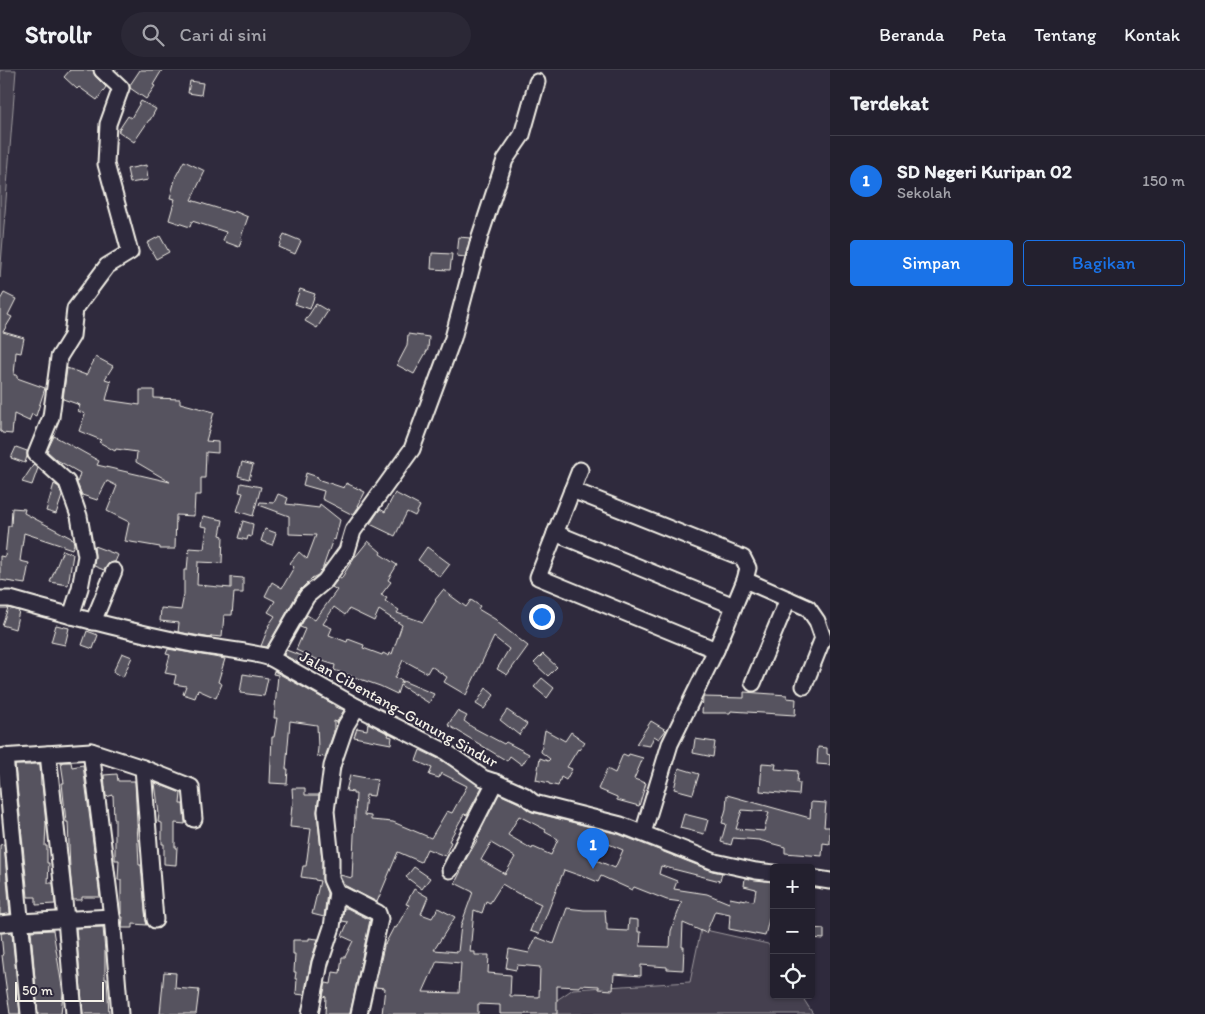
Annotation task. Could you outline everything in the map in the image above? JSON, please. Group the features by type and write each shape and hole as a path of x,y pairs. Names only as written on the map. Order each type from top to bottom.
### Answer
{"street":[{"path":"71,616 80,588 86,556 78,516 67,482 36,454 51,417 59,357 72,336 75,309 107,266 130,252 106,164 108,124 121,88 102,70"},
{"path":"271,658 307,596 325,581 347,551 353,532 412,449 453,338 480,236 505,160 522,135 536,82"},
{"path":"580,470 538,577 716,650"},
{"path":"572,490 743,558 748,568 745,580 716,650 670,744 643,833"},
{"path":"555,533 734,606"},
{"path":"94,622 114,571"},
{"path":"745,580 808,608 817,621 823,638 804,686"},
{"name":"Jalan Cibentang–Gunung Sindur","path":"0,599 10,599 94,622 192,644 258,654 271,658 357,707 446,752 483,778 524,795 534,803 621,825 714,862 770,873"},
{"path":"753,683 788,599"},
{"path":"310,1014 320,963 332,927 337,892 331,879 331,858 326,811 332,766 346,725 357,707"},
{"path":"91,751 112,918 120,1014"},
{"path":"29,1014 3,756 91,751 143,768 191,788 194,819"},
{"path":"48,754 74,1014"},
{"path":"143,768 155,920"},
{"path":"450,870 495,782"},
{"path":"815,879 830,881"},
{"path":"337,892 378,913 380,919 359,1014"},
{"path":"0,924 112,918"}],"shaded area":[{"path":"0,70 16,70 0,278"},
{"path":"701,929 768,944 770,947 770,999 804,999 813,1014 555,1014 554,1002 573,989 690,982"}],"building":[{"path":"70,70 93,70 95,76 106,87 97,100 79,87 77,89 64,77"},
{"path":"140,70 162,70 153,85 155,86 146,99 130,88"},
{"path":"190,81 203,83 201,95 188,93"},
{"path":"141,101 156,109 134,142 118,131 128,116 131,118"},
{"path":"184,161 205,171 191,200 233,213 234,211 248,217 239,247 223,241 226,232 192,221 190,227 169,220 175,199 170,198 176,176"},
{"path":"146,165 148,180 130,183 127,169"},
{"path":"284,234 301,241 295,254 279,247"},
{"path":"160,236 169,252 156,259 147,243"},
{"path":"459,237 470,238 465,257 457,256"},
{"path":"432,253 452,254 450,270 431,269"},
{"path":"300,289 315,294 310,309 295,304"},
{"path":"4,293 16,299 8,315 12,317 3,332 24,338 21,353 16,352 14,375 17,375 17,378 45,388 36,416 32,414 29,421 14,414 12,434 0,431 0,300"},
{"path":"316,304 328,311 317,328 305,321"},
{"path":"408,334 429,337 428,349 414,374 397,365 407,346"},
{"path":"96,357 113,366 105,379 111,381 106,400 140,405 140,390 154,390 154,398 180,399 180,403 214,412 206,441 218,442 218,453 206,452 205,478 201,478 201,495 195,495 194,516 176,515 175,549 160,549 160,547 125,541 129,522 107,511 117,486 107,481 97,500 82,495 77,483 80,473 57,460 47,451 54,436 99,461 97,465 170,482 136,462 137,452 116,449 115,451 99,442 101,440 79,431 85,414 78,411 80,405 63,399 67,368 86,375"},
{"path":"16,447 27,451 25,463 11,458"},
{"path":"242,462 253,465 249,479 238,476"},
{"path":"34,464 38,468 32,485 22,482"},
{"path":"306,473 318,477 317,479 344,488 346,483 365,492 353,515 322,499 324,491 303,485"},
{"path":"241,483 261,487 253,516 237,511 243,493 239,492"},
{"path":"54,484 59,487 62,496 56,514 46,511"},
{"path":"395,493 420,506 415,516 407,512 395,536 370,524 380,509 385,512"},
{"path":"278,494 288,498 286,504 319,508 320,504 340,520 335,540 333,539 322,570 299,591 267,647 261,646 268,626 275,616 268,612 275,601 265,596 272,582 282,588 294,567 290,563 299,552 307,559 316,535 289,534 289,516 259,505 260,502 274,503"},
{"path":"12,508 25,509 24,513 73,539 74,544 72,549 24,533 20,561 29,563 25,584 0,580 0,556 5,557 8,526 11,526"},
{"path":"203,516 223,520 220,535 223,536 222,563 198,562 197,585 231,588 231,577 243,578 243,593 234,593 232,615 224,615 222,637 211,636 211,638 178,632 179,623 160,621 161,608 181,610 184,595 184,570 187,570 189,548 204,549 207,527 201,526"},
{"path":"243,521 253,524 251,537 248,536 247,540 238,538"},
{"path":"265,529 276,533 272,545 261,541"},
{"path":"368,541 381,552 380,554 397,565 388,580 391,582 381,595 387,598 385,601 399,610 397,613 423,622 443,590 466,607 471,600 480,606 478,609 498,621 528,646 507,675 497,669 509,649 494,637 466,695 444,682 447,677 431,666 427,673 403,660 395,678 402,680 401,684 403,681 434,694 429,703 400,685 397,694 334,670 335,665 296,650 305,629 300,627 307,615 315,620 337,590 332,587 339,578 341,579","holes":["334,607 345,615 349,609 374,621 379,610 402,625 392,654 390,653 389,656 383,653 382,655 363,648 364,645 348,639 347,642 329,635 332,628 323,624"]},
{"path":"94,546 118,555 115,562 109,563 104,570 94,566"},
{"path":"427,547 450,564 440,577 418,560"},
{"path":"63,550 73,554 68,585 50,582"},
{"path":"8,608 19,611 15,629 2,625"},
{"path":"56,625 69,628 65,645 51,642"},
{"path":"87,631 98,635 93,649 82,645"},
{"path":"168,649 225,659 218,682 222,684 216,698 198,690 195,698 183,694 186,686 174,684 176,675 165,673 170,655 166,654"},
{"path":"286,650 302,656 299,663 284,655"},
{"path":"122,653 132,657 123,677 113,672"},
{"path":"543,654 557,667 548,676 534,663"},
{"path":"274,671 335,705 335,707 344,710 337,722 334,721 334,732 325,757 317,756 317,725 290,721 286,769 288,769 287,784 270,783 272,737 274,737 277,718 274,718 278,675 273,674"},
{"path":"243,674 268,678 264,696 240,693"},
{"path":"542,678 554,688 547,698 534,687"},
{"path":"486,688 494,695 484,709 476,704"},
{"path":"744,692 787,695 787,698 796,699 795,715 731,711 730,713 702,713 703,697 744,698"},
{"path":"507,710 527,724 519,735 500,720"},
{"path":"457,711 467,716 464,721 472,727 504,744 506,742 529,754 522,765 510,756 507,761 448,725"},
{"path":"651,721 666,730 659,739 654,736 650,746 636,744"},
{"path":"368,723 389,734 388,736 392,737 391,744 354,737 357,728 367,730"},
{"path":"545,730 565,741 571,732 585,742 578,749 567,767 572,769 566,780 561,777 558,786 536,780 540,758 548,761 550,759 541,752"},
{"path":"695,739 715,742 713,757 693,753"},
{"path":"818,747 827,748 827,754 830,755 830,765 817,764"},
{"path":"420,750 441,760 482,787 467,815 464,814 449,841 451,842 445,856 427,849 421,862 398,852 377,902 344,885 340,877 340,875 352,878 356,794 346,791 350,775 377,780 374,796 366,795 364,815 371,816 371,820 393,822 431,838 447,811 452,813 467,786 441,773 439,778 429,775 432,768 416,761"},
{"path":"623,754 643,758 634,779 646,783 639,806 617,800 617,797 598,789 607,769 615,773"},
{"path":"71,762 72,767 83,765 100,897 82,897 82,900 73,900 68,822 66,822 62,783 64,783 61,763"},
{"path":"762,763 776,764 775,769 798,771 799,795 760,791"},
{"path":"40,764 46,824 45,846 47,846 47,863 49,863 48,883 53,883 55,904 36,905 36,897 28,897 15,765"},
{"path":"679,768 699,774 693,794 674,789"},
{"path":"117,774 118,781 135,781 139,865 141,865 147,925 133,924 133,928 122,928 121,880 118,880 119,860 115,860 113,795 106,797 104,775"},
{"path":"155,783 181,793 180,804 183,804 185,824 175,823 176,865 164,864 162,823 158,822 159,814"},
{"path":"292,788 305,788 305,795 319,795 317,812 322,879 327,893 324,917 312,914 320,881 301,877 303,866 306,866 311,829 290,827 293,805"},
{"path":"499,794 519,803 532,812 618,834 712,871 722,873 720,881 661,866 659,874 677,881 674,889 707,894 729,903 730,898 754,901 756,889 744,886 745,878 770,881 770,915 765,936 729,929 730,914 715,911 706,933 683,923 683,970 641,965 641,976 614,974 613,990 599,989 599,986 557,986 557,1014 500,1014 500,1005 478,1004 478,1014 382,1014 385,988 375,987 384,946 409,905 406,904 414,889 428,897 421,914 432,918 438,908 455,917 434,950 458,952 461,925 473,892 455,883 462,866 479,837","holes":["519,816 546,830 545,832 558,839 551,855 533,847 532,849 508,835","604,842 623,850 615,868 596,860","491,843 515,857 505,874 481,860","564,870 598,882 601,876 632,890 634,887 667,900 682,902 671,931 669,947 640,946 641,932 638,932 638,920 629,919 628,931 607,930 605,910 567,908 554,944 536,937 529,953 509,949 506,968 516,970 517,965 540,967 539,997 510,996 511,975 488,973 489,955 475,955 475,952 470,952 474,910 482,913 486,901 490,903 502,884 541,904 530,931 539,934","437,961 461,963 459,993 423,992"]},
{"path":"727,795 810,818 811,802 826,803 824,827 830,827 830,844 823,843 822,856 785,853 785,847 759,840 733,838 731,845 721,842 726,824 722,823","holes":["742,810 769,812 764,831 736,829"]},
{"path":"684,814 708,820 704,834 680,828"},
{"path":"4,844 10,914 0,915 0,845"},
{"path":"414,867 430,878 422,889 406,877"},
{"path":"344,908 370,920 350,1014 325,1014 326,997 323,996 326,983 331,984 333,972 340,973 342,957 345,957 353,941 342,936 348,922 342,921"},
{"path":"103,927 105,979 107,979 109,1014 83,1014 76,928"},
{"path":"815,928 824,929 824,939 815,938"},
{"path":"53,930 63,993 61,1014 38,1014 31,931"},
{"path":"11,932 20,1014 10,1014 2,955 1,933"},
{"path":"309,938 318,939 304,995 296,994 297,979 295,979 296,972 294,972 295,954 293,954 293,940 309,940"},
{"path":"164,972 176,973 175,988 199,990 196,1014 160,1014"}],"place":[{"name":"SD Negeri Kuripan 02","path":"593,869"}]}
